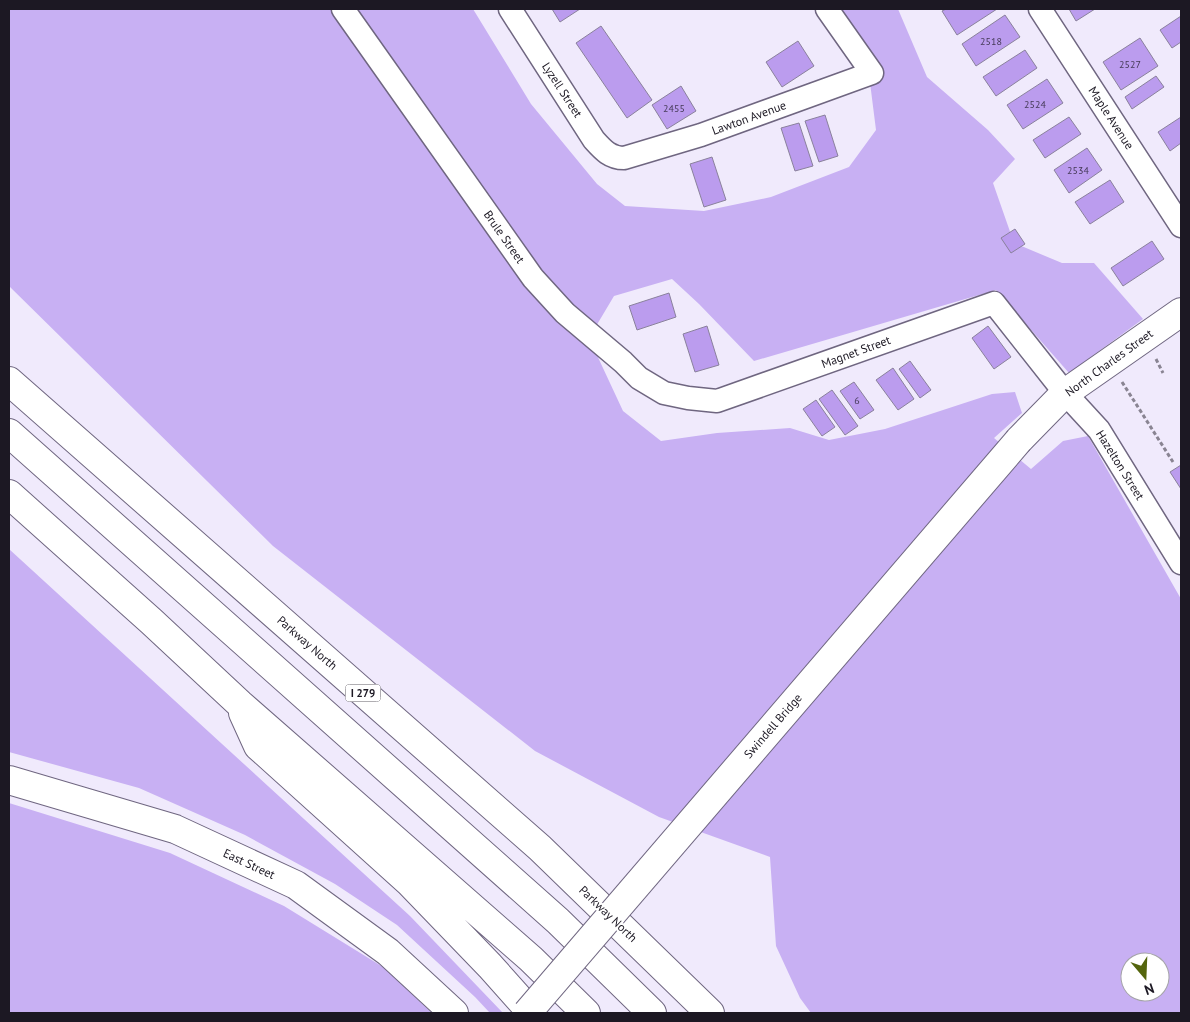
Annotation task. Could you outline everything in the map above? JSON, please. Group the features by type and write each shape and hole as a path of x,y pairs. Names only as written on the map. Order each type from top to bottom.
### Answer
{"main road":[{"name":"North Charles Street","path":"1019,440 1066,393 1181,312"},
{"name":"Parkway North","path":"9,381 540,848 710,1013"},
{"path":"9,433 558,921 652,1013"},
{"name":"Swindell Bridge","path":"527,1013 1019,440"},
{"path":"9,494 151,621 240,704 524,953 586,1013"},
{"path":"240,704 258,746 408,882 490,966 532,1013"},
{"name":"East Street","path":"9,780 175,829 296,885 388,952 454,1013"}],"street":[{"name":"Brule Street","path":"343,9 533,278 565,313 639,378 664,393 717,401"},
{"name":"Lyzell Street","path":"510,9 594,140 609,154 616,158 624,158"},
{"name":"Lawton Avenue","path":"624,158 702,135 872,74 827,9"},
{"name":"Maple Avenue","path":"1040,9 1181,226"},
{"name":"Magnet Street","path":"717,401 994,303"},
{"name":"Hazelton Street","path":"994,303 1066,393 1099,430 1181,563"}],"path":[{"path":"1156,359 1163,373"},
{"path":"1121,382 1173,462"}],"shaded area":[{"path":"9,9 473,9 531,104 597,184 625,206 704,211 771,197 849,167 876,130 866,51 837,9 898,9 927,77 988,130 1015,159 993,183 1014,243 1062,263 1094,263 1143,319 1069,373 996,290 754,361 672,279 614,296 589,338 623,411 661,441 717,433 790,428 829,440 885,429 992,394 1015,392 1022,413 994,438 1031,469 1063,441 1088,436 1181,599 1181,1013 811,1013 800,998 776,946 770,857 659,817 535,751 273,546 9,286"},
{"path":"9,549 410,916 503,1013 490,1013 397,925 335,884 245,835 139,788 9,752"},
{"path":"9,803 170,853 284,906 383,967 432,1013 9,1013"}],"building":[{"path":"552,9 580,9 560,22"},
{"path":"946,9 997,9 957,35 942,11"},
{"path":"1069,9 1095,9 1076,21"},
{"path":"1005,15 1020,37 976,66 962,44"},
{"path":"1181,16 1181,42 1172,48 1160,30"},
{"path":"601,26 652,100 627,118 576,43"},
{"path":"1140,38 1158,66 1121,90 1103,62"},
{"path":"798,41 814,66 782,87 766,62"},
{"path":"1025,50 1037,68 996,96 983,77"},
{"path":"1156,76 1164,87 1132,109 1125,97"},
{"path":"1047,79 1063,103 1023,129 1007,105"},
{"path":"681,86 696,111 667,129 652,105"},
{"path":"825,115 838,156 819,162 805,121"},
{"path":"1069,117 1081,134 1045,158 1033,140"},
{"path":"1181,117 1181,143 1170,151 1158,132"},
{"path":"799,123 813,166 795,171 781,128"},
{"path":"1087,148 1102,170 1069,193 1054,170"},
{"path":"712,157 726,200 704,207 690,164"},
{"path":"1110,180 1124,202 1090,224 1075,202"},
{"path":"1015,229 1025,244 1011,253 1001,238"},
{"path":"1152,241 1164,259 1123,286 1111,268"},
{"path":"669,293 676,317 637,330 629,306"},
{"path":"707,326 719,365 695,372 683,334"},
{"path":"988,326 1011,357 994,369 972,338"},
{"path":"910,361 931,390 920,398 899,369"},
{"path":"893,368 914,399 898,410 876,380"},
{"path":"854,382 874,410 860,419 840,391"},
{"path":"832,390 858,426 845,435 819,399"},
{"path":"816,400 835,427 822,436 803,409"},
{"path":"1181,465 1181,489 1170,472"}]}
